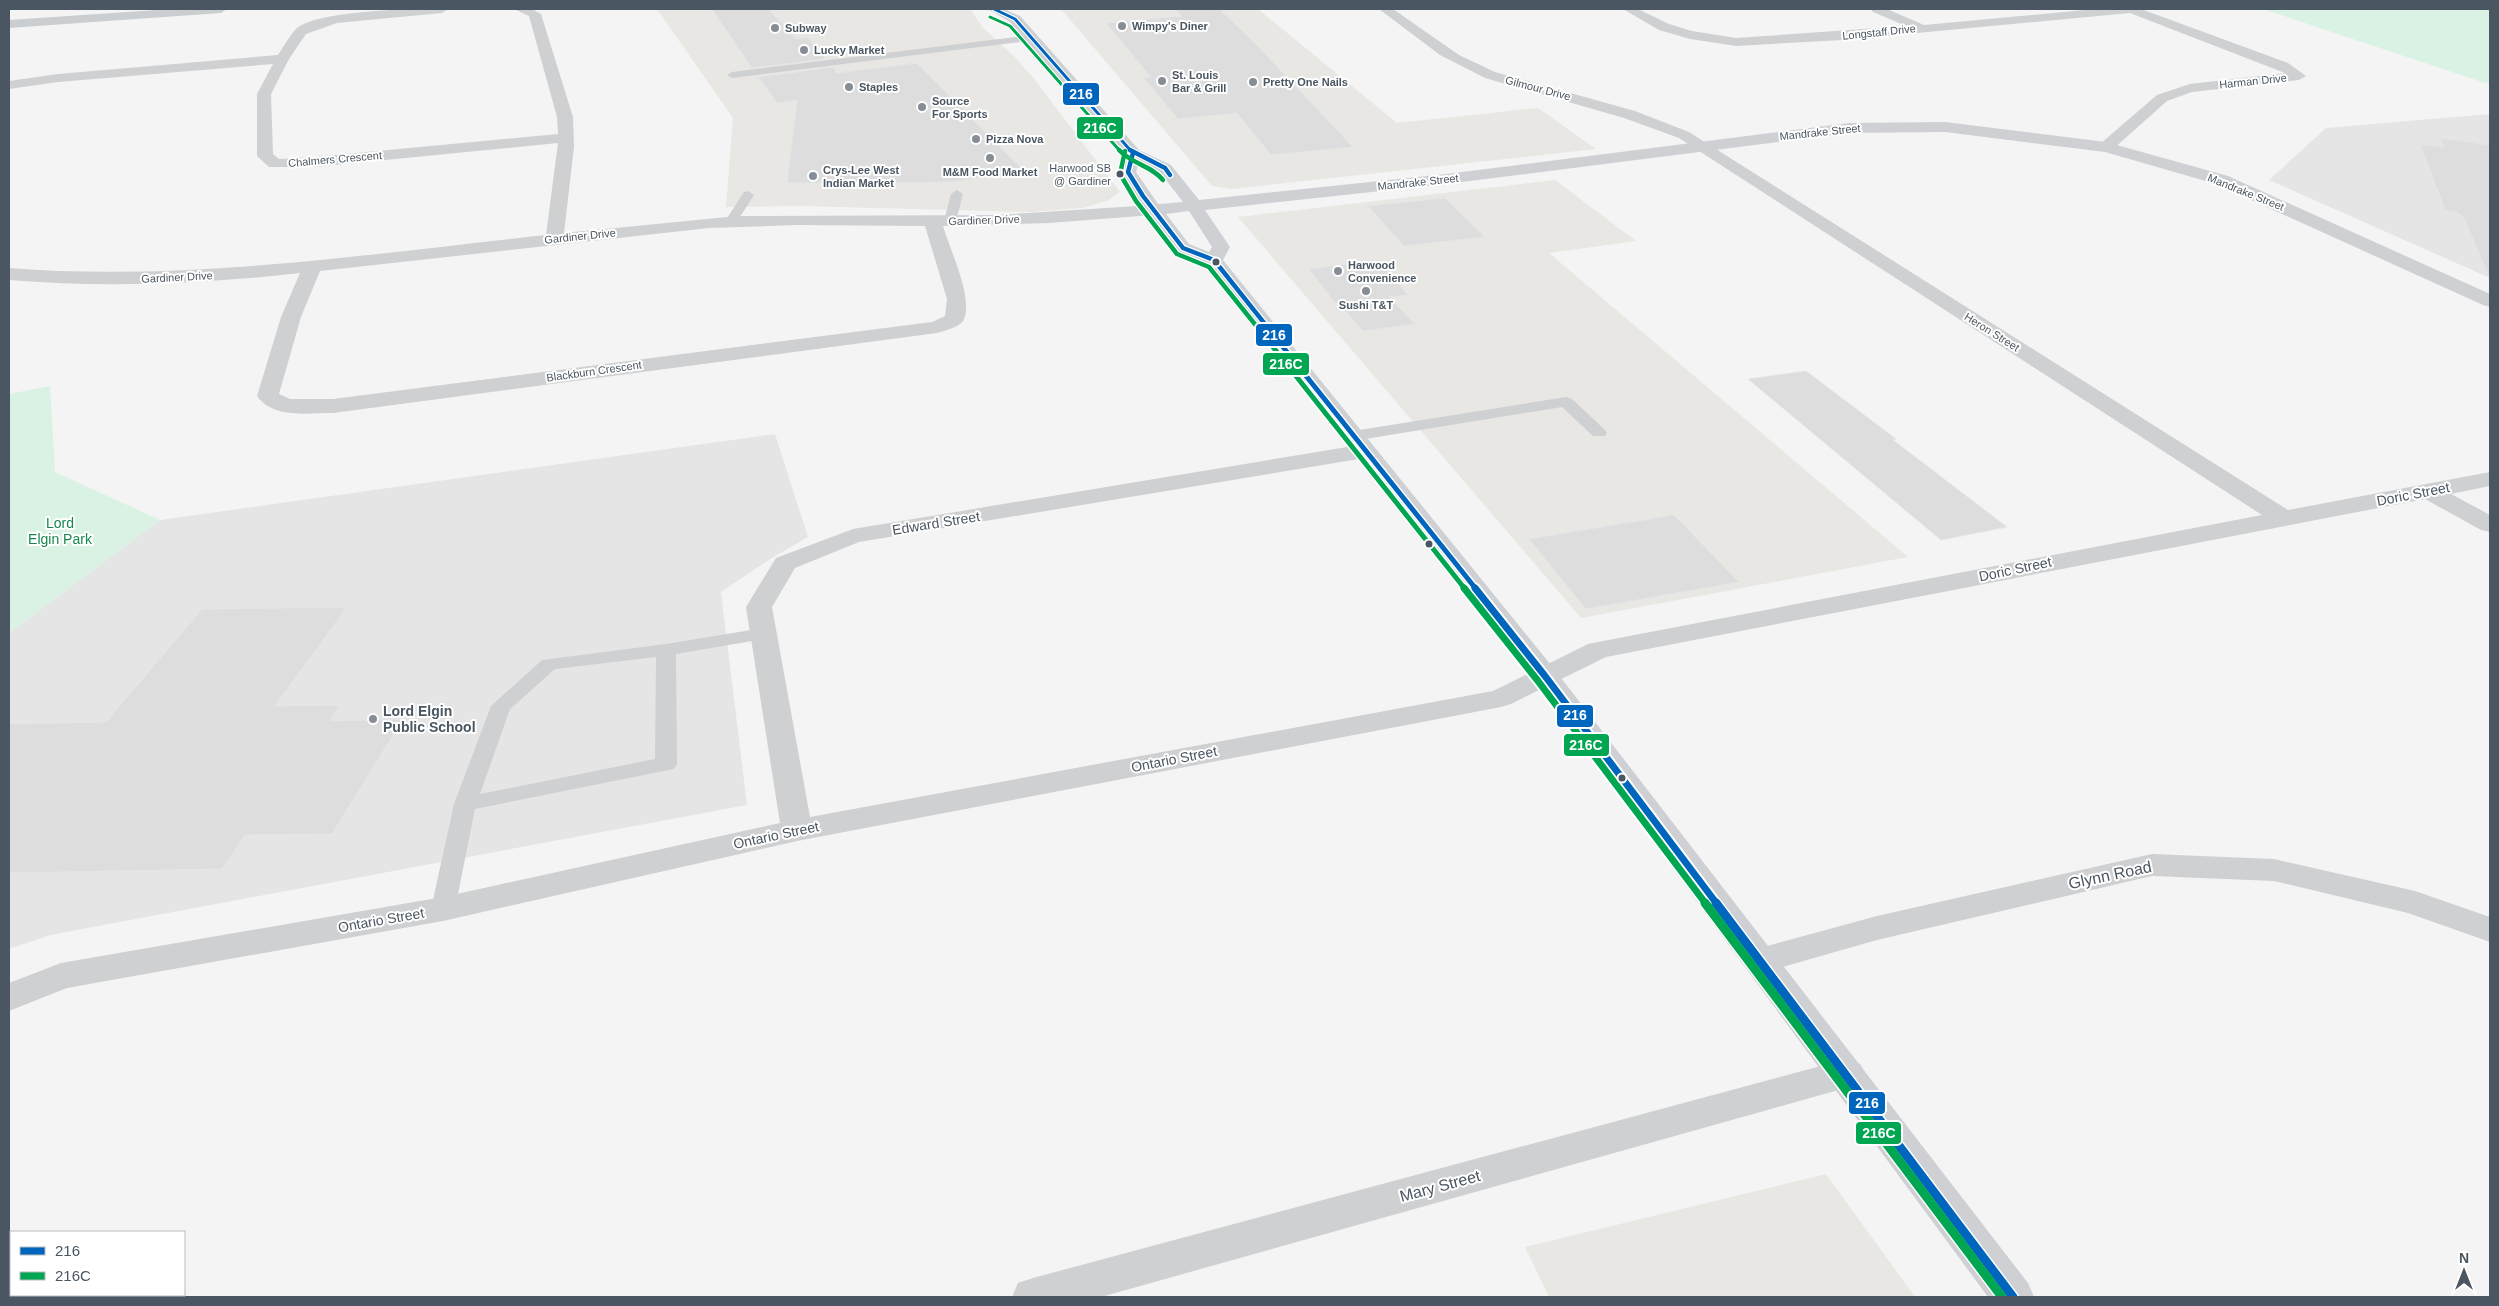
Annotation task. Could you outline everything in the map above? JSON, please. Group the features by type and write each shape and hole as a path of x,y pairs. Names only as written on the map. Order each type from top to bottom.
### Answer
{"main road":[{"path":"9,15 92,9"},
{"path":"9,24 221,9"},
{"path":"994,9 1015,19 1133,153 1165,168 1221,247 1214,260"},
{"path":"1015,19 1025,9"},
{"name":"Mandrake Street","path":"1153,210 1446,179 1849,128 1935,127 2106,147 2222,180 2490,300"},
{"path":"1133,153 1128,172 1153,210 1183,248 1214,260 1545,676 1847,1074 2013,1297"}],"street":[{"name":"Chalmers Crescent","path":"442,9 337,19 316,24 301,31 282,59 264,94 266,156 275,164 566,138"},
{"path":"520,9 535,14 565,117 566,147 554,239"},
{"name":"Gilmour Drive","path":"1385,9 1462,63 1504,80 1658,123 1684,135 1701,147"},
{"name":"Longstaff Drive","path":"1629,9 1664,27 1690,35 1736,42 1842,36 2132,9"},
{"path":"1877,9 1920,28"},
{"name":"Harman Drive","path":"2106,147 2162,98 2190,88 2299,76 2276,63 2132,9"},
{"path":"9,85 58,78 282,59"},
{"name":"Heron Street","path":"1701,147 2284,518"},
{"name":"Gardiner Drive","path":"9,274 59,278 159,279 312,266 554,239 730,222 941,221 1031,218 1153,210"},
{"name":"Blackburn Crescent","path":"312,266 291,317 268,396 286,406 333,406 937,327 954,319 957,299 941,221"},
{"name":"Edward Street","path":"796,830 759,607 785,563 852,536 1359,444"},
{"name":"Doric Street","path":"1545,676 1598,650 1872,599 2026,566 2490,479"},
{"path":"2429,491 2490,525"},
{"name":"Ontario Street","path":"9,998 62,976 442,909 796,830 1501,698 1545,676"},
{"name":"Glynn Road","path":"1761,960 1877,928 2152,865 2274,870 2415,903 2490,930"},
{"name":"Mary Street","path":"1033,1297 1847,1074"}],"lane":[{"path":"732,75 1033,38"},
{"path":"941,221 957,194"},
{"path":"730,222 748,195"},
{"path":"1359,444 1566,402 1599,433"},
{"path":"442,909 465,804 500,706 549,664 666,650 763,634"},
{"path":"465,804 666,764 666,650"}],"shaded area":[{"path":"657,9 970,9 983,28 1015,57 1035,80 1120,192 1107,201 1082,208 1031,212 799,206 726,207 733,118"},
{"path":"1061,9 1258,9 1397,123 1538,108 1596,149 1232,189 1212,186"},
{"path":"2490,114 2490,278 2269,180 2326,128"},
{"path":"1555,180 1636,241 1549,253 1908,557 1581,618 1238,217"},
{"name":"Lord Elgin Public School","path":"775,434 808,537 721,592 747,805 50,935 9,949 9,633 160,520"},
{"path":"1826,1174 1915,1297 1549,1297 1525,1247"}],"green space":[{"path":"2263,9 2490,9 2490,82 2485,83"},
{"name":"Lord Elgin Park","path":"50,386 55,472 160,520 9,633 9,394"}],"building":[{"path":"712,9 768,9 796,39 808,37 826,59 752,68"},
{"path":"1174,9 1219,9 1251,39 1353,147 1271,155 1237,113 1178,119 1144,78 1151,77 1106,23 1182,16"},
{"path":"917,63 1024,171 951,182 787,183 797,100 777,103 758,77 833,67 837,73"},
{"path":"2440,138 2490,145 2490,279 2463,216 2457,212 2445,210 2420,144 2444,147"},
{"path":"1445,198 1485,237 1404,246 1368,206"},
{"path":"1378,260 1408,295 1389,297 1415,324 1363,331 1338,303 1335,303 1309,269"},
{"path":"1806,371 2007,527 1941,540 1748,379"},
{"path":"1674,515 1739,582 1586,609 1529,539"},
{"path":"347,607 275,706 340,705 330,721 403,719 332,834 245,835 222,869 9,873 9,724 106,722 202,609"}],"transit line":[{"name":"216","path":"994,9 1015,19 1133,153 1165,168 1170,175"},
{"name":"216C","path":"990,17 1010,26 1127,159 1159,175 1163,180"},
{"name":"216C","path":"1125,151 1120,174 1136,201 1177,254 1209,267 1538,681 2002,1297"},
{"name":"216","path":"1133,153 1128,172 1143,196 1183,248 1214,260 1545,676 2013,1297"}],"place":[{"name":"Wimpy's Diner","path":"1122,26"},
{"name":"Subway","path":"775,28"},
{"name":"Lucky Market","path":"804,50"},
{"name":"St. Louis Bar & Grill","path":"1162,81"},
{"name":"Pretty One Nails","path":"1253,82"},
{"name":"Staples","path":"849,87"},
{"name":"Source For Sports","path":"922,107"},
{"name":"Pizza Nova","path":"976,139"},
{"name":"M&M Food Market","path":"990,158"},
{"name":"Harwood SB @ Gardiner","path":"1120,174"},
{"name":"Crys-Lee West Indian Market","path":"813,176"},
{"name":"Harwood Convenience","path":"1338,271"},
{"name":"Sushi T&T","path":"1366,291"},
{"name":"Lord Elgin Public School","path":"373,719"}]}
